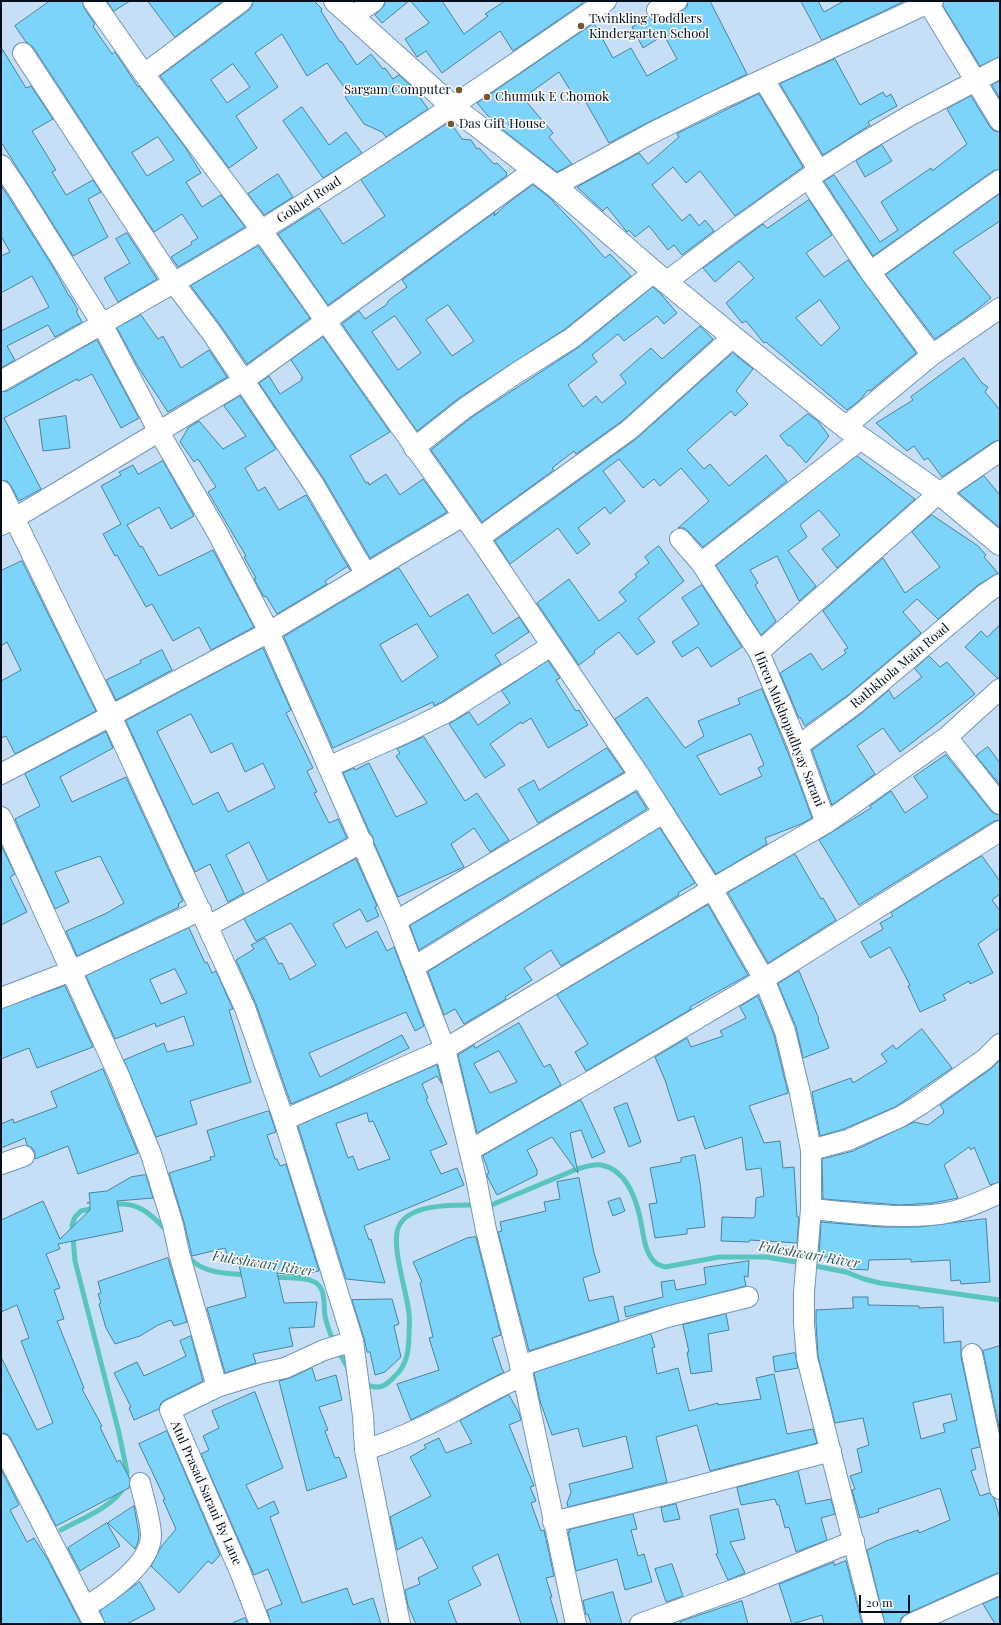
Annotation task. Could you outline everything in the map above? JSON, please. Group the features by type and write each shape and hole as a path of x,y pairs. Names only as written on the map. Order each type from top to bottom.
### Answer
{"street":[{"path":"93,1 144,74 262,231 463,516 640,776 712,889 764,979 785,1031 800,1093 810,1150 811,1209 804,1292 804,1324 807,1358 874,1624"},
{"path":"144,74 242,1"},
{"path":"335,1 453,107 555,186 660,277 733,337 853,433 939,493 1000,544"},
{"path":"353,16 374,1"},
{"name":"Gokhel Road","path":"1,380 174,283 262,231 453,107 606,1"},
{"path":"657,10 677,1"},
{"path":"555,186 650,134 714,102 929,2 1000,121"},
{"path":"23,52 174,283 211,332 314,485 366,574"},
{"path":"414,448 476,400 572,338 660,277 732,232 813,174 909,116 1000,68"},
{"path":"764,80 813,174 870,272 932,355"},
{"path":"1,165 18,188 102,324 159,432 217,532 269,632 328,767 363,842 396,921 445,1049 470,1150 486,1230 521,1371 576,1624"},
{"path":"8,521 243,381 534,170"},
{"path":"870,272 1000,180"},
{"path":"701,563 853,433 932,355 1000,308"},
{"path":"478,538 629,430 733,337"},
{"path":"759,652 939,493 1000,451"},
{"path":"1,492 8,521 111,716 245,1008 284,1120 343,1348 363,1416 365,1450 400,1624"},
{"path":"1,774 269,632 463,516"},
{"name":"Hiren Mukhopadhyay Sarani","path":"680,539 701,563 759,652 798,746 826,824"},
{"name":"Rathkhola Main Road","path":"798,746 855,704 985,594 1000,584"},
{"path":"328,767 407,732 449,710 551,646"},
{"path":"284,1120 445,1049 712,889 826,824 947,737 1000,688"},
{"path":"947,737 1000,804"},
{"path":"396,921 640,776"},
{"path":"414,967 663,813"},
{"path":"1,817 123,1085 151,1154 173,1224 179,1253 217,1387 262,1373 286,1368 343,1348"},
{"path":"470,1150 612,1069 764,979 1000,831"},
{"path":"1,998 204,918 363,842"},
{"path":"810,1150 848,1140 900,1117 920,1105 985,1059 1000,1044"},
{"path":"1,1164 24,1156"},
{"path":"811,1209 886,1215 928,1215 952,1212 1000,1193"},
{"path":"365,1450 388,1443 434,1421 502,1385 521,1371 668,1317 748,1297"},
{"path":"972,1354 1000,1489"},
{"name":"Atul Prasad Sarani By Lane","path":"217,1387 170,1410 242,1574 260,1624"},
{"path":"1,1444 94,1624"},
{"path":"553,1522 668,1494 831,1451"},
{"path":"85,1607 117,1586 143,1558 149,1546 151,1535 140,1483"},
{"path":"640,1624 744,1586 854,1541"},
{"path":"911,1624 1000,1584"}],"building":[{"path":"50,1 82,1 84,8 95,24 93,26 96,31 112,54 115,52 138,87 139,86 185,147 201,173 186,182 202,207 221,195 245,227 178,267 171,257 192,244 191,242 198,238 182,214 154,232 33,47 26,42 15,26","holes":["158,137 174,160 147,176 132,153"]},
{"path":"107,1 130,1 114,11"},
{"path":"148,1 223,1 175,37"},
{"path":"253,1 314,1 322,9 321,11 340,42 341,41 357,65 371,54 383,69 385,68 393,79 399,75 414,89 428,109 386,137 382,132 364,124 345,97 349,94 327,63 307,76 282,34 255,53 278,87 236,116 257,148 229,168 160,76 249,10","holes":["233,64 250,87 227,103 211,80"]},
{"path":"386,1 409,1 382,23 375,15 384,6"},
{"path":"411,1 442,1 464,34 488,16 485,14 505,1 582,1 583,3 513,51 500,31 442,73 426,51 417,57 405,39 429,23"},
{"path":"688,1 710,1 747,74 609,143 584,99 578,103 559,72 524,97 553,133 549,137 572,164 557,172 494,123 477,103 594,23 613,58 631,48 647,76 677,59 664,35 643,48 632,27 649,17 655,21 661,21 682,11 687,7"},
{"path":"801,1 818,1 824,12 844,1 905,1 822,40"},
{"path":"944,1 1000,1 1000,57 980,66 943,6"},
{"path":"1,47 26,88 31,86 53,119 32,131 56,170 52,172 66,195 93,180 101,192 88,199 108,237 73,256 1,142"},
{"path":"835,59 860,105 883,92 886,97 891,94 897,106 868,122 870,125 823,155 780,84"},
{"path":"1000,81 1000,99 992,85"},
{"path":"759,94 803,167 735,216 700,171 686,183 673,167 652,185 682,221 690,214 699,226 705,220 714,231 682,255 674,245 668,250 649,226 635,237 629,230 627,232 607,207 603,211 577,187 639,153 648,164 679,137 677,134"},
{"path":"971,96 990,127 994,131 1000,132 1000,169 993,171 873,256 824,181 834,175 880,242 898,230 881,202 931,168 932,171 967,144 947,109"},
{"path":"302,107 329,145 346,132 362,153 323,178 283,121"},
{"path":"450,122 462,139 471,140 477,149 479,148 494,164 497,163 507,173 506,176 328,305 278,234 319,208 343,244 385,216 361,180"},
{"path":"882,145 892,161 865,177 856,161"},
{"path":"278,174 293,197 264,215 248,194"},
{"path":"1,185 53,267 78,310 76,311 82,322 55,337 48,325 7,346 15,360 1,368 1,331 49,307 32,276 1,293 1,256 10,252 1,236"},
{"path":"533,185 549,197 605,258 610,254 631,276 565,329 459,398 417,431 342,324 359,311 365,319 386,305 389,300 407,287 402,280 495,212 494,216 508,203","holes":["448,305 474,341 452,356 426,320","395,316 421,353 398,370 372,332"]},
{"path":"1000,194 1000,221 953,252 991,298 935,339 886,275"},
{"path":"809,200 832,235 806,253 824,277 848,260 916,353 870,391 868,390 860,400 847,410 766,342 764,343 746,321 742,323 726,303 754,278 739,261 715,282 703,268 763,224 767,228","holes":["820,300 840,328 821,346 796,318"]},
{"path":"127,233 157,279 118,302 104,278 130,263 116,239"},
{"path":"258,246 310,318 247,364 191,286"},
{"path":"653,287 677,313 664,324 657,316 624,341 618,334 592,355 597,362 568,385 583,407 596,396 602,403 626,383 620,375 651,348 662,359 700,326 713,339 622,421 576,454 574,451 552,468 554,470 482,522 431,450 472,417 579,347"},
{"path":"141,315 158,339 163,336 181,368 209,350 227,377 168,412 137,365 117,328"},
{"path":"323,337 390,432 350,456 366,483 368,482 369,485 386,474 400,495 423,479 447,512 370,558 324,479 259,383 269,376 280,394 302,380 301,378 303,378 291,360"},
{"path":"97,340 139,418 121,428 92,374 78,381 77,379 4,418 41,489 19,501 7,481 1,480 1,392 7,391"},
{"path":"733,353 753,369 736,391 748,404 735,416 731,411 687,450 704,469 710,464 729,486 766,455 787,481 703,547 688,531 684,528 678,528 709,501 681,468 660,486 654,479 643,488 619,459 603,471 625,501 610,514 605,507 578,528 590,544 577,554 558,528 510,564 495,541 636,439"},
{"path":"964,358 982,383 988,387 985,392 1000,410 1000,440 993,442 942,477 928,458 924,460 914,446 907,451 876,423 913,400 911,397"},
{"path":"240,396 276,449 245,468 258,491 265,487 279,510 306,495 348,566 325,581 327,584 277,614 266,596 264,597 254,579 256,578 244,557 246,556 208,492 216,487 198,459 194,462 180,442 188,428 199,421 223,449 246,436 224,406"},
{"path":"808,414 818,421 829,436 806,463 780,436"},
{"path":"66,416 70,448 43,451 39,420"},
{"path":"857,456 915,499 837,568 822,549 840,535 819,510 800,525 807,537 788,551 816,586 799,601 777,556 750,570 758,583 755,585 776,621 761,635 716,566"},
{"path":"163,461 194,516 171,529 159,507 127,525 140,547 142,546 159,576 213,550 254,627 211,650 199,627 173,641 152,604 146,607 117,555 115,556 103,534 121,524 101,486 121,475 119,472 133,465 138,474"},
{"path":"984,476 1000,495 1000,528 959,493"},
{"path":"932,515 978,546 986,555 984,557 998,573 978,585 938,619 917,599 903,612 921,633 848,695 805,726 800,717 799,718 780,673 811,653 822,670 846,653 844,650 848,648 823,611 883,558 905,593 940,567 912,532"},
{"path":"659,546 684,581 638,618 655,642 637,655 619,632 594,651 595,653 579,665 537,603 569,579 599,621 626,601 619,592 637,577 635,574 649,563 645,557"},
{"path":"22,561 96,711 15,754 6,736 1,738 1,681 21,670 7,642 1,646 1,571"},
{"path":"399,568 430,617 468,594 493,634 519,617 529,632 495,655 501,664 443,701 434,706 433,702 333,748 284,637","holes":["417,624 438,657 402,682 380,645"]},
{"path":"702,585 742,647 711,667 698,647 682,657 672,642 699,624 682,598"},
{"path":"1000,625 1000,678 997,678 965,647 981,631 987,637"},
{"path":"263,648 291,710 286,713 313,768 307,771 317,792 314,793 329,823 338,819 347,838 268,881 249,842 226,855 244,893 228,902 210,864 195,872 126,721","holes":["191,714 211,753 232,743 245,772 263,763 275,788 228,812 218,792 193,805 157,732"]},
{"path":"162,650 172,670 116,700 106,680 141,663 140,661"},
{"path":"929,656 940,667 947,662 975,694 900,752 883,728 857,746 875,774 832,805 812,750 862,713 889,690 894,699 922,677 915,669"},
{"path":"548,661 560,678 556,680 576,711 579,710 588,725 548,748 531,718 522,724 521,722 490,744 505,765 485,778 449,724 469,712 478,725 510,703 502,691"},
{"path":"762,689 812,818 801,824 765,838 767,844 716,874 615,719 647,697 685,748 704,736 698,721 740,704 738,699","holes":["751,734 764,765 758,768 762,776 720,795 697,756"]},
{"path":"106,732 113,748 60,777 72,802 126,777 183,901 178,904 179,907 77,956 66,931 105,914 124,903 100,856 55,872 69,902 55,909 15,819 40,806 25,774"},
{"path":"424,737 465,801 477,793 509,840 490,852 474,828 451,844 464,867 398,897 374,843 373,837 343,773 354,768 355,770 369,763 396,817 427,803 396,756 400,753 397,749"},
{"path":"988,747 1000,763 1000,785 976,756"},
{"path":"607,748 624,772 538,823 518,789 534,780 539,790"},
{"path":"946,755 991,811 1000,815 1000,820 994,821 859,905 819,840 871,808 870,806 891,791 905,813 928,797 914,777"},
{"path":"636,792 647,809 419,950 410,926"},
{"path":"660,828 695,883 678,893 679,895 561,966 551,950 524,968 532,980 505,997 506,999 464,1024 455,1009 444,1015 428,972"},
{"path":"1,845 15,874 10,877 27,912 1,925"},
{"path":"795,854 821,899 823,898 836,920 768,963 728,893"},
{"path":"982,856 1000,881 1000,894 992,900 1000,911 1000,928 978,944 993,973 970,984 969,981 943,995 946,1000 920,1012 908,986 910,985 890,947 870,958 861,942 883,929 880,923 893,916 891,913"},
{"path":"356,859 377,906 375,907 379,916 367,922 360,909 333,924 346,948 377,931 387,951 394,947 424,1026 415,1031 406,1012 309,1053 320,1077 402,1035 409,1048 333,1086 291,1104 256,1004 236,960 254,949 251,945 265,938 279,964 282,963 290,980 316,965 291,923 256,941 244,919"},
{"path":"708,905 748,975 690,1007 691,1009 586,1071 575,1052 588,1044 557,995"},
{"path":"189,928 205,963 207,962 212,973 216,971 233,1009 229,1010 251,1082 190,1101 197,1124 156,1137 124,1060 164,1043 167,1052 194,1045 184,1016 156,1027 155,1023 115,1039 86,976","holes":["175,969 187,993 161,1004 150,980"]},
{"path":"799,971 819,1019 818,1020 829,1048 803,1058 796,1027 778,984"},
{"path":"65,986 93,1047 37,1068 29,1048 1,1059 1,1009"},
{"path":"758,996 774,1035 788,1093 749,1106 764,1143 780,1141 783,1168 794,1167 797,1217 799,1217 797,1243 750,1240 749,1242 721,1241 722,1217 753,1218 755,1216 756,1198 764,1196 761,1168 746,1170 742,1137 705,1149 694,1116 678,1121 665,1080 655,1057 687,1038 691,1047 723,1036 720,1031 746,1018 740,1007"},
{"path":"519,1023 544,1067 550,1064 561,1085 477,1133 458,1055 474,1045 475,1048","holes":["499,1051 517,1082 490,1093 474,1064"]},
{"path":"922,1029 952,1068 895,1107 844,1129 820,1136 812,1092 851,1078 853,1083 887,1062 881,1054 893,1045 896,1049"},
{"path":"1000,1060 1000,1182 990,1185 974,1147 971,1150 969,1147 944,1165 958,1198 933,1203 900,1205 823,1199 822,1159 853,1151 914,1122 928,1125 944,1113 940,1105 992,1068"},
{"path":"437,1065 442,1084 437,1076 422,1084 428,1098 426,1099 447,1144 430,1151 441,1174 457,1168 464,1185 364,1226 369,1240 371,1239 385,1283 346,1279 298,1126","holes":["367,1113 369,1122 373,1121 390,1159 358,1170 353,1156 348,1158 336,1124"]},
{"path":"103,1069 138,1153 78,1174 68,1146 35,1159 35,1152 27,1145 25,1138 1,1148 1,1124 13,1119 14,1123 57,1107 51,1092"},
{"path":"581,1100 605,1152 592,1158 581,1130 570,1133 578,1173 552,1137 527,1150 537,1170 537,1175 497,1195 487,1176 489,1173 483,1156"},
{"path":"627,1103 641,1142 629,1147 614,1108"},
{"path":"269,1111 276,1132 267,1135 275,1159 277,1159 280,1166 286,1164 319,1271 307,1273 307,1276 277,1273 284,1303 317,1302 314,1327 289,1328 293,1346 253,1354 256,1363 225,1373 207,1308 246,1297 239,1265 230,1264 225,1248 192,1256 184,1222 169,1173 211,1160 210,1157 215,1156 207,1131"},
{"path":"695,1155 705,1227 687,1229 687,1234 655,1238 649,1204 657,1203 650,1168 681,1162 681,1158"},
{"path":"146,1175 153,1198 117,1201 123,1231 58,1244 60,1249 46,1254 60,1288 54,1290 64,1319 57,1321 84,1388 82,1389 102,1426 100,1427 117,1462 120,1460 130,1479 129,1488 56,1526 11,1439 7,1434 1,1433 1,1357 37,1430 53,1423 21,1341 29,1338 17,1305 1,1312 1,1220 43,1201 60,1239 90,1210 90,1203 87,1203 90,1202 89,1193 107,1191 131,1177"},
{"path":"579,1178 594,1253 600,1272 583,1278 589,1301 613,1296 619,1321 529,1351 498,1232 502,1231 500,1222 546,1211 544,1202 560,1199 557,1182"},
{"path":"620,1198 625,1211 613,1216 608,1202"},
{"path":"986,1219 990,1282 961,1284 960,1280 951,1281 950,1260 911,1262 911,1259 869,1260 868,1270 850,1269 850,1264 831,1260 831,1257 819,1257 821,1222 881,1227 918,1227"},
{"path":"476,1237 501,1335 492,1338 504,1372 411,1420 397,1384 439,1370 429,1338 433,1337 420,1283 422,1282 413,1262 467,1238"},
{"path":"168,1258 187,1322 174,1326 171,1320 158,1325 140,1336 115,1344 106,1328 99,1304 101,1303 98,1294 101,1293 98,1282"},
{"path":"749,1261 748,1277 744,1276 746,1286 626,1317 624,1307 663,1297 661,1282 674,1280 676,1290 706,1284 704,1268"},
{"path":"853,1297 868,1297 868,1305 919,1306 919,1308 943,1307 944,1343 961,1341 961,1356 980,1447 971,1449 976,1469 971,1471 980,1496 989,1493 994,1498 1000,1519 1000,1573 906,1614 901,1618 900,1624 885,1624 867,1550 886,1541 918,1530 919,1533 950,1520 940,1488 878,1509 879,1512 860,1518 852,1490 855,1489 850,1476 862,1472 857,1449 869,1445 863,1418 835,1423 818,1356 816,1323 816,1310 853,1308","holes":["951,1394 957,1420 943,1424 945,1432 921,1439 913,1403"]},
{"path":"392,1299 399,1324 394,1326 401,1357 385,1372 375,1375 370,1352 367,1352 352,1300"},
{"path":"726,1314 729,1330 708,1334 712,1371 691,1374 687,1352 689,1352 683,1325"},
{"path":"651,1334 655,1347 652,1348 657,1374 678,1368 689,1411 718,1403 718,1405 761,1399 756,1378 774,1374 787,1434 813,1429 817,1443 710,1471 697,1425 656,1437 667,1482 568,1507 567,1503 571,1492 569,1484 633,1468 626,1436 583,1447 578,1428 552,1435 540,1401 534,1373"},
{"path":"191,1336 203,1381 165,1400 161,1403 159,1409 134,1420 129,1408 131,1407 114,1373 137,1362 144,1376 170,1364 186,1356 180,1341"},
{"path":"1000,1346 1000,1432 983,1351"},
{"path":"795,1353 798,1368 775,1372 773,1357"},
{"path":"312,1368 316,1381 336,1375 342,1400 319,1407 328,1430 325,1431 335,1458 339,1457 347,1477 307,1491 279,1381 290,1378"},
{"path":"255,1392 283,1468 246,1485 258,1509 274,1501 279,1513 270,1517 302,1603 347,1588 353,1605 373,1598 381,1624 271,1624 267,1610 282,1604 268,1569 254,1575 201,1454 209,1450 203,1436 219,1428 212,1411"},
{"path":"509,1395 519,1413 521,1420 509,1425 534,1486 530,1487 536,1501 531,1503 541,1531 544,1530 554,1576 546,1578 558,1624 521,1624 498,1554 472,1567 481,1585 448,1601 457,1624 416,1624 408,1606 405,1590 420,1584 418,1578 438,1568 422,1537 397,1550 390,1517 431,1496 410,1457 426,1448 424,1445 439,1438 446,1453 472,1443 460,1421"},
{"path":"167,1431 220,1555 212,1564 208,1561 179,1593 151,1566 161,1547 176,1529 163,1500 165,1499 139,1444"},
{"path":"1,1469 19,1505 10,1510 27,1542 34,1538 48,1560 81,1624 1,1624"},
{"path":"798,1471 806,1504 831,1499 835,1514 821,1518 827,1540 796,1552 789,1527 785,1528 779,1505 777,1505 775,1499 741,1505 737,1488"},
{"path":"676,1504 680,1519 664,1522 661,1508"},
{"path":"134,1506 139,1534 135,1549 108,1523"},
{"path":"738,1509 745,1539 730,1542 745,1573 728,1580 716,1554 718,1553 710,1516"},
{"path":"633,1514 637,1529 631,1530 638,1556 644,1554 652,1582 625,1590 617,1559 576,1571 568,1532 570,1532 569,1530"},
{"path":"107,1523 120,1546 80,1571 68,1548"},
{"path":"846,1561 862,1624 824,1624 822,1615 792,1624 779,1584 834,1562 834,1565"},
{"path":"672,1564 683,1596 666,1602 655,1569"},
{"path":"140,1582 155,1609 127,1624 105,1624 100,1611"},
{"path":"613,1592 622,1624 591,1624 588,1614 586,1615 583,1601"},
{"path":"1000,1597 1000,1624 995,1624 983,1604"},
{"path":"742,1601 748,1624 680,1624 680,1622"},
{"path":"245,1618 248,1624 233,1624 233,1623"}],"waterway":[{"name":"Fuleshwari River","path":"486,1206 577,1169 592,1165 601,1165 611,1168 619,1174 630,1189 638,1209 646,1247 650,1257 657,1264 665,1267 719,1257 766,1257 802,1263"},
{"name":"Fuleshwari River","path":"111,1205 128,1205 143,1210 167,1231"},
{"name":"Fuleshwari River","path":"363,1384 373,1387 384,1386 399,1372 405,1362 408,1346 409,1316 396,1244 399,1226 405,1218 423,1209 458,1205 478,1205"},
{"name":"Fuleshwari River","path":"95,1208 81,1211 75,1217 72,1225 75,1261 119,1433 127,1472 126,1479"},
{"name":"Fuleshwari River","path":"188,1256 200,1266 215,1272 246,1275"},
{"name":"Fuleshwari River","path":"810,1265 846,1272 880,1283 1000,1300"},
{"name":"Fuleshwari River","path":"272,1277 298,1278 317,1283 322,1291 324,1311 334,1342"},
{"name":"Fuleshwari River","path":"337,1349 349,1370"},
{"name":"Fuleshwari River","path":"61,1530 105,1506 112,1501 124,1487"}],"place":[{"name":"Twinkling Toddlers Kindergarten School","path":"581,26"},
{"name":"Sargam Computer","path":"459,90"},
{"name":"Chumuk E Chomok","path":"487,97"},
{"name":"Das Gift House","path":"451,124"}]}
